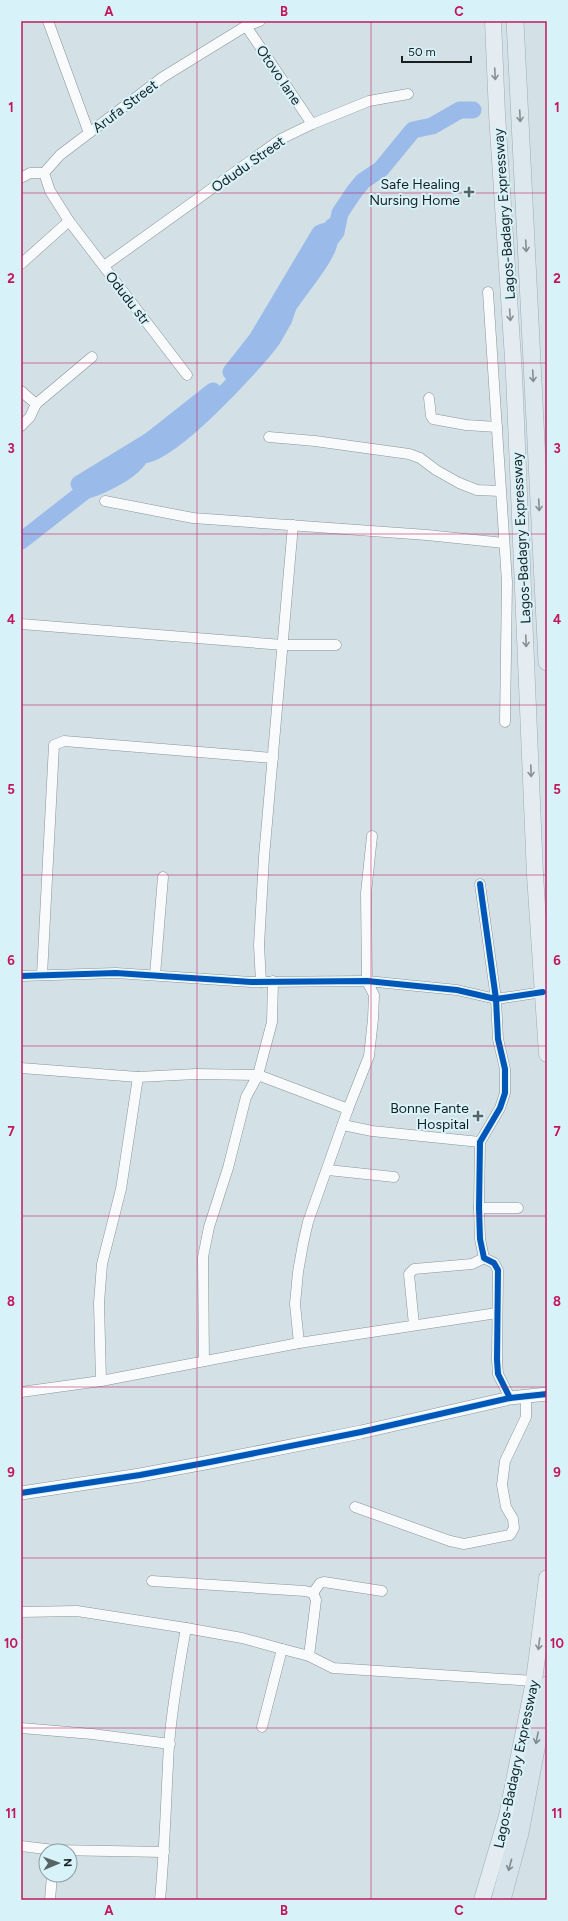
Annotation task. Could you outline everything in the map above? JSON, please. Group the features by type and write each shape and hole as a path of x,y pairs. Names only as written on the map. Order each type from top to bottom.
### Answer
{"highway":[{"name":"Lagos-Badagry Expressway","path":"515,21 547,662"},
{"name":"Lagos-Badagry Expressway","path":"501,1900 519,1833 541,1683"}],"main road":[{"name":"Lagos-Badagry Expressway","path":"493,21 497,121 514,374 535,875 547,1054"},
{"name":"Lagos-Badagry Expressway","path":"482,1900 507,1816 541,1683 547,1578"}],"street":[{"path":"48,21 89,133"},
{"name":"Arufa Street","path":"44,173 60,155 163,77 246,26 260,21"},
{"name":"Otovo lane","path":"246,26 312,124"},
{"name":"Odudu Street","path":"104,266 281,139 312,124 369,101 408,94"},
{"path":"21,178 30,173 44,173 50,191 69,221 21,264"},
{"name":"Odudu str","path":"69,221 187,375"},
{"path":"488,292 507,582 505,722"},
{"path":"21,426 30,417 36,404 92,357"},
{"path":"21,391 36,404"},
{"path":"429,398 431,416 433,419 466,425 497,427"},
{"path":"269,437 315,441 409,454 420,458 436,470 459,483 478,490 500,491"},
{"path":"105,501 193,518 427,535 504,543"},
{"path":"261,982 259,945 293,525"},
{"path":"21,624 283,645 336,645"},
{"path":"42,975 54,745 64,741 273,758"},
{"path":"299,1343 295,1304 298,1272 308,1222 328,1170 348,1109 369,1056 374,995 368,981 366,893 372,836"},
{"path":"155,975 163,877"},
{"path":"480,884 496,999 498,1039 505,1069 504,1093 500,1108 480,1142 480,1239 484,1258"},
{"path":"21,976 116,973 261,982 368,981 457,990 496,999 543,992"},
{"path":"204,1361 203,1257 208,1227 228,1168 246,1097 258,1075 272,1022 273,981"},
{"path":"21,1068 138,1077 196,1074 258,1075 348,1109"},
{"path":"101,1380 99,1303 102,1264 121,1189 138,1077"},
{"path":"343,1125 372,1131 480,1142"},
{"path":"328,1170 394,1177"},
{"path":"479,1208 518,1208"},
{"path":"484,1258 494,1263 498,1270 498,1374 510,1398"},
{"path":"414,1325 409,1274 411,1271 414,1269 472,1264 484,1258"},
{"path":"21,1392 101,1380 299,1343 497,1313"},
{"path":"21,1493 140,1475 280,1449 510,1398 547,1394"},
{"path":"355,1507 450,1541 464,1544 510,1535 514,1528 513,1518 506,1507 502,1484 505,1461 526,1417 526,1397"},
{"path":"152,1581 306,1591 313,1593"},
{"path":"313,1593 320,1583 324,1582 382,1591"},
{"path":"309,1656 316,1600 313,1593"},
{"path":"21,1612 77,1611 242,1638 309,1656 333,1668 541,1683"},
{"path":"160,1900 170,1744 176,1684 186,1628"},
{"path":"262,1727 282,1648"},
{"path":"21,1728 92,1734 170,1744"},
{"path":"21,1846 38,1849"},
{"path":"78,1851 164,1852"},
{"path":"50,1900 51,1883"}],"waterway":[{"path":"21,541 85,491 100,486 116,477 132,467 141,455 153,452 170,442 210,408 263,352 272,340 284,319 290,304 325,254 329,241 336,232 340,213 363,181 381,169 413,130 432,126 460,110 473,110"},
{"path":"231,372 257,339 320,233 332,229 333,226"},
{"path":"79,484 151,440 213,391"}],"cycle path":[{"path":"480,884 496,999 498,1039 505,1069 505,1093 500,1108 480,1142 480,1239 484,1258 494,1263 498,1270 498,1374 510,1398"},
{"path":"21,976 116,973 251,982 367,981 457,990 496,999 543,992"},
{"path":"21,1493 140,1475 210,1462 361,1432 510,1398 547,1394"}],"place":[{"name":"Safe Healing Nursing Home","path":"469,192"},
{"name":"Bonne Fante Hospital","path":"478,1116"}]}
